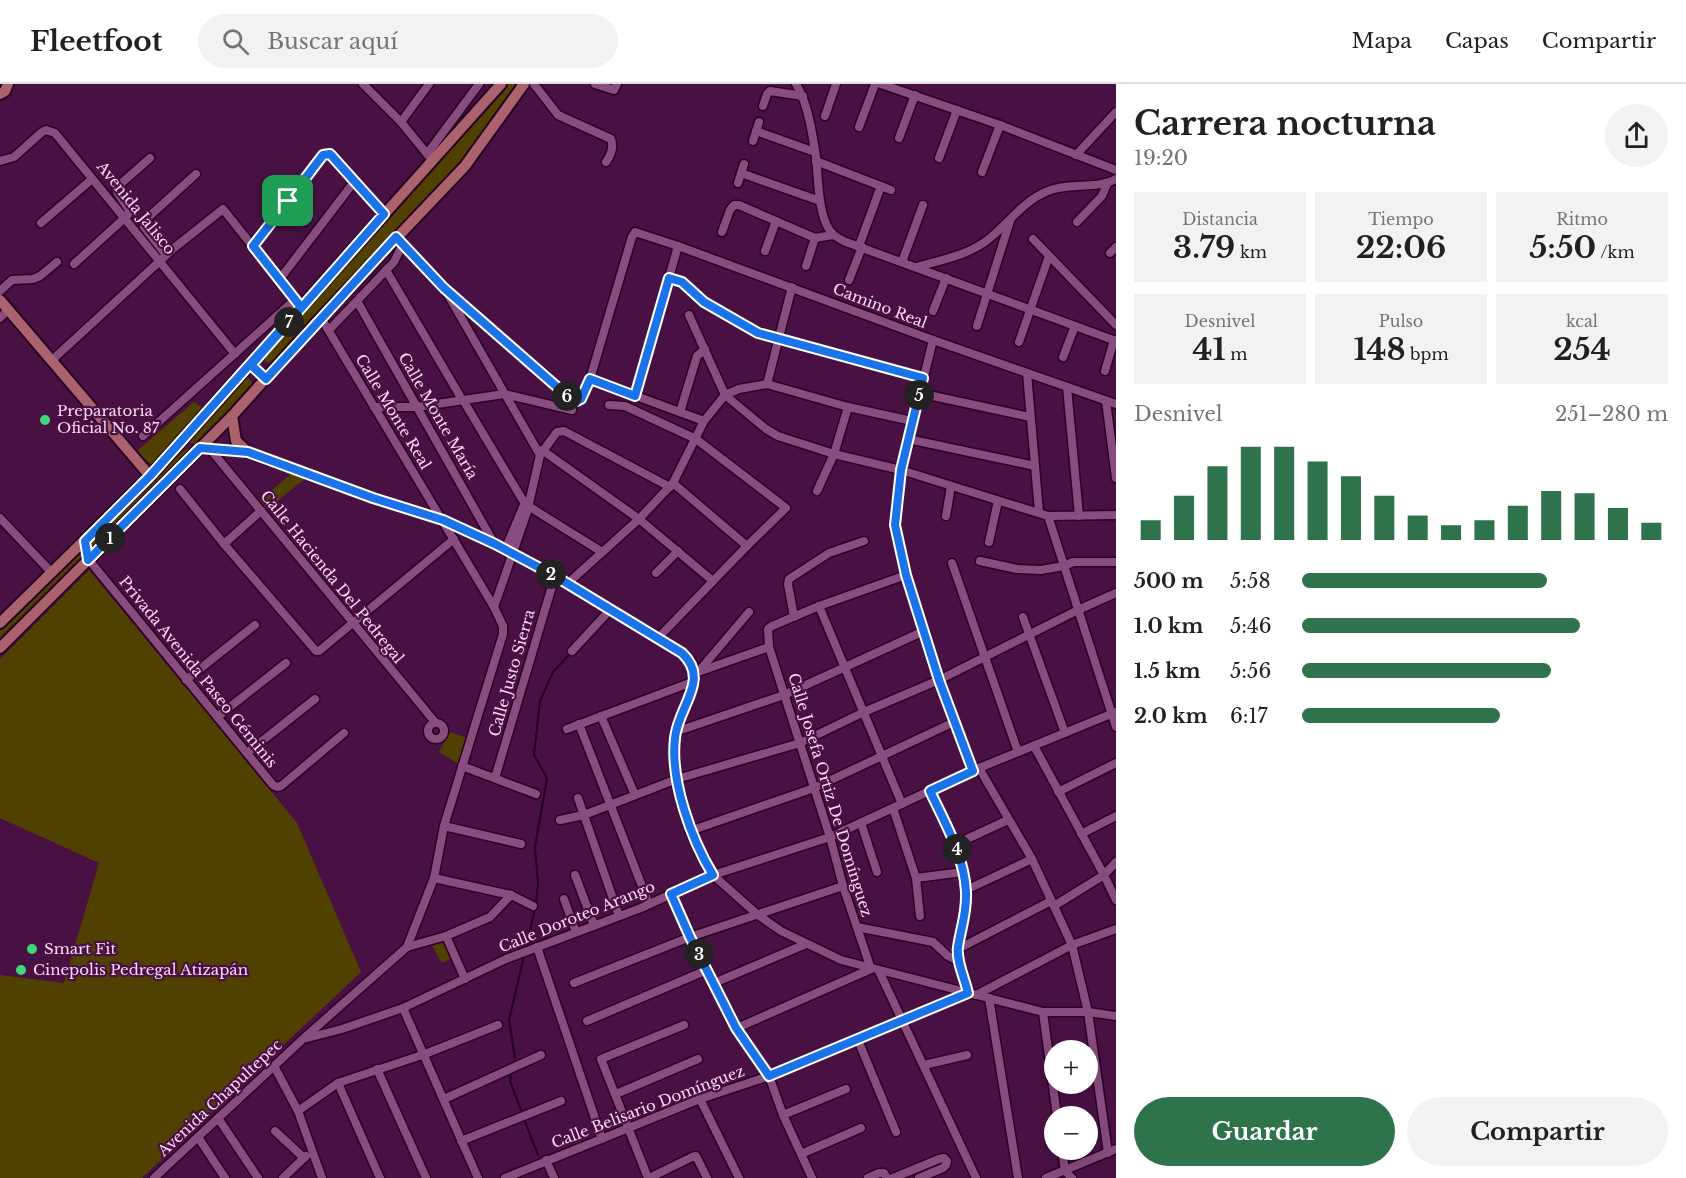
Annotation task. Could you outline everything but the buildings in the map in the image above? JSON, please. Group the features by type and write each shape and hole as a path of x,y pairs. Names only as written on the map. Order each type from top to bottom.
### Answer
{"main road":[{"path":"0,94 5,91 8,84"},
{"path":"0,623 150,476 384,214 429,157 501,84"},
{"path":"0,648 88,560 205,449 321,318 400,241 470,160 524,84"},
{"path":"0,300 4,314 51,361 150,476"},
{"path":"251,365 266,379"},
{"path":"232,416 236,441 248,452"},
{"path":"122,504 133,500 183,448 189,446 205,449"}],"street":[{"path":"401,122 429,84"},
{"path":"368,86 429,157 479,84"},
{"path":"534,84 558,115 611,139 613,143 606,162"},
{"path":"595,84 610,90 614,90 617,84"},
{"path":"796,84 803,96 816,157 820,201 827,226 833,235"},
{"path":"825,116 837,84"},
{"path":"859,127 875,84"},
{"path":"881,84 1000,125 1116,170"},
{"path":"763,106 767,94 771,91 803,96"},
{"path":"899,138 915,95"},
{"path":"939,158 957,110"},
{"path":"1076,155 1116,112"},
{"path":"753,141 759,122"},
{"path":"982,172 1000,125"},
{"name":"Avenida Jalisco","path":"0,161 14,157 42,132 51,130 125,218 163,258 235,354"},
{"path":"756,131 891,189"},
{"path":"253,246 323,155 327,153 384,214"},
{"path":"74,264 130,212 116,188 150,158"},
{"path":"738,183 742,169 820,201"},
{"path":"163,258 144,227 144,221 196,174"},
{"path":"41,223 92,179"},
{"path":"916,267 970,251 991,238 1030,201 1050,190 1074,185 1107,184 1116,179"},
{"path":"279,280 354,182"},
{"path":"1077,222 1102,196 1107,184"},
{"path":"849,280 881,186"},
{"path":"722,232 730,210 734,205 739,205 815,238 833,235 1115,341 1105,371"},
{"path":"902,262 923,205"},
{"path":"51,361 163,258 223,209 301,307"},
{"path":"977,326 1011,218"},
{"path":"765,252 776,221"},
{"name":"Camino Real","path":"590,379 635,232 1116,404"},
{"path":"806,266 815,238"},
{"path":"1033,239 1116,325"},
{"path":"329,330 396,259 400,241"},
{"path":"400,241 444,288 572,400 581,399 590,379 704,421"},
{"path":"635,396 678,246"},
{"path":"1019,342 1049,255"},
{"path":"0,291 12,280 33,279 40,276 57,262"},
{"path":"386,270 527,503 602,552"},
{"path":"669,278 682,282 704,302 758,333 923,378"},
{"path":"933,311 946,278"},
{"path":"767,384 777,337 792,287"},
{"path":"444,288 504,394 541,452 639,519 713,581"},
{"name":"Calle Monte María","path":"357,301 495,544"},
{"path":"143,436 289,305"},
{"path":"690,315 725,395 766,429 778,436 834,454 901,470 1048,516 1116,515"},
{"name":"Calle Monte Real","path":"321,318 501,619 503,634 444,826 435,878 407,947"},
{"path":"1063,357 1074,326"},
{"path":"933,340 901,470 895,525 906,575 954,722 976,770 1032,860 1072,945 1088,1012 1112,1151 1046,1178"},
{"path":"680,412 697,356 705,349"},
{"path":"1027,373 1039,512"},
{"path":"567,584 639,519 672,485 704,421 725,395 739,389 767,384 912,422"},
{"path":"1067,387 1079,516"},
{"path":"919,393 1030,417"},
{"path":"374,407 417,407 462,398 504,394 572,411"},
{"path":"1106,401 1116,478"},
{"path":"609,405 625,406 696,439 786,508 658,638"},
{"path":"817,491 834,454 848,407"},
{"path":"494,607 510,554 508,543 527,503 541,452 560,430 672,485 747,546"},
{"path":"908,439 1035,466"},
{"path":"205,449 248,452 373,498 443,520 555,576 658,638 682,653 690,661 696,675"},
{"name":"Calle Hacienda Del Pedregal","path":"205,449 261,511 435,722"},
{"path":"946,516 951,486"},
{"path":"180,489 316,651 353,624 454,539"},
{"path":"989,542 998,501"},
{"path":"224,544 261,511"},
{"path":"1048,516 1114,713 1116,727"},
{"path":"0,518 52,573"},
{"path":"85,541 88,560"},
{"path":"864,541 829,553 792,575 788,584 794,617 906,575"},
{"path":"656,573 678,551"},
{"name":"Privada Avenida Paseo Géminis","path":"88,560 273,785 281,786 345,733"},
{"path":"980,561 1017,569 1041,570 1073,562 1116,562"},
{"path":"952,563 1018,752"},
{"name":"Calle Justo Sierra","path":"495,778 555,576"},
{"path":"560,820 584,815 677,779 800,743 864,711 939,680 1116,593"},
{"path":"819,606 902,804"},
{"path":"572,651 610,610"},
{"path":"749,612 696,675 675,732 677,779 690,831 713,875 758,915 781,931 841,960 1043,1012 1088,1012 1116,1016"},
{"name":"Calle Josefa Ortiz De Domínguez","path":"794,617 768,629 769,648 830,837 843,886 875,970 904,1021 976,1178"},
{"path":"1023,617 1065,734 1114,713"},
{"path":"186,680 255,625"},
{"path":"675,732 784,695 924,631"},
{"path":"567,729 696,675 769,648"},
{"path":"217,717 286,663"},
{"path":"247,753 315,699"},
{"path":"601,716 635,795"},
{"path":"690,831 814,788 954,722"},
{"path":"579,724 648,904"},
{"name":"Calle Doroteo Arango","path":"304,1038 342,1029 404,1008 506,959 619,916 713,875 830,837 976,770 1065,734"},
{"path":"1034,746 1116,900"},
{"path":"1058,792 1116,763"},
{"path":"462,766 536,794"},
{"path":"930,791 956,844 963,872 966,915 958,950 972,994"},
{"path":"578,798 619,916"},
{"path":"893,808 916,878 920,916"},
{"path":"1081,834 1116,816"},
{"path":"956,844 1008,820"},
{"path":"861,823 877,872"},
{"path":"444,826 520,844"},
{"path":"966,890 1032,860"},
{"path":"958,950 1104,875 1116,862"},
{"path":"916,878 963,872"},
{"path":"575,875 594,925"},
{"path":"435,878 511,895 533,906"},
{"path":"574,983 690,937 843,886"},
{"path":"671,894 736,1028 769,1076 783,1115 812,1178"},
{"path":"407,947 446,936 490,918 511,895"},
{"path":"564,899 576,932"},
{"path":"857,927 933,942 948,956 960,962"},
{"name":"Calle Belisario Domínguez","path":"505,1178 700,1099 769,1076 972,994 1072,945 1116,929"},
{"path":"446,936 465,979"},
{"path":"714,983 806,944"},
{"name":"Avenida Chapultepec","path":"158,1176 304,1038 407,947"},
{"path":"536,948 602,1139"},
{"path":"587,1021 708,970"},
{"path":"736,1028 875,970"},
{"path":"989,998 1018,1178"},
{"path":"404,1008 478,1178"},
{"path":"1043,1012 1056,1106"},
{"path":"298,1111 338,1083 425,1054 498,1024"},
{"path":"684,1025 601,1059 649,1178 696,1156 706,1178"},
{"path":"858,1040 897,1131"},
{"path":"444,1099 541,1055"},
{"path":"924,1065 968,1055"},
{"path":"616,1094 698,1059"},
{"path":"274,1066 298,1111 308,1154 321,1178"},
{"path":"377,1069 426,1178"},
{"path":"338,1083 380,1178"},
{"path":"783,1115 846,1089"},
{"path":"700,1099 739,1178"},
{"path":"461,1141 561,1101"},
{"path":"218,1118 258,1178"},
{"path":"801,1154 861,1128"},
{"path":"275,1131 308,1154"},
{"path":"198,1137 225,1178"},
{"path":"283,1178 308,1154"},
{"path":"893,1178 939,1159 944,1158 947,1161 943,1168 918,1178"},
{"path":"546,1160 554,1178"},
{"path":"1064,1160 1065,1171 1072,1178"},
{"path":"868,1178 879,1173 886,1176"}],"shaded area":[{"path":"505,84 516,84 508,95 503,113 478,148 322,309 276,364 265,362 264,355"},
{"path":"246,375 255,386 200,444 186,442"},
{"path":"194,402 204,409 152,465 136,452"},
{"path":"190,448 196,450 91,554 89,544 124,507 140,496 183,451"},
{"path":"292,473 307,477 266,510 259,501"},
{"path":"82,548 87,559 0,644 0,629"},
{"path":"89,570 297,823 361,972 142,1178 0,1178 0,975 64,983 99,863 0,818 0,659"},
{"path":"450,732 471,739 462,766 439,752"},
{"path":"444,940 450,959 442,963 431,944"}],"waterway":[{"path":"536,903 538,883 535,847 547,778 534,755 540,701 553,672 570,654"},
{"path":"526,947 535,909"},
{"path":"515,1058 509,1020 524,956"},
{"path":"511,1076 510,1081 522,1113"},
{"path":"524,1119 538,1155"}],"place":[{"name":"Preparatoria Oficial No. 87","path":"45,420"},
{"name":"Smart Fit","path":"32,949"},
{"name":"Cinepolis Pedregal Atizapán","path":"21,970"}],"route":[{"path":"327,153 384,214 251,365 266,379 396,237 444,288 572,400 581,399 590,379 635,396 669,278 682,282 704,302 758,333 923,378 901,470 895,525 906,575 939,680 973,771 930,791 956,844 963,872 966,915 958,950 968,993 769,1076 736,1028 671,894 713,875 690,831 677,779 674,741 678,723 695,681 694,667 682,653 555,576 495,544 443,520 373,498 258,455 200,448 88,560 85,541 150,476 301,307 253,246 288,201 323,155 327,153"}]}
